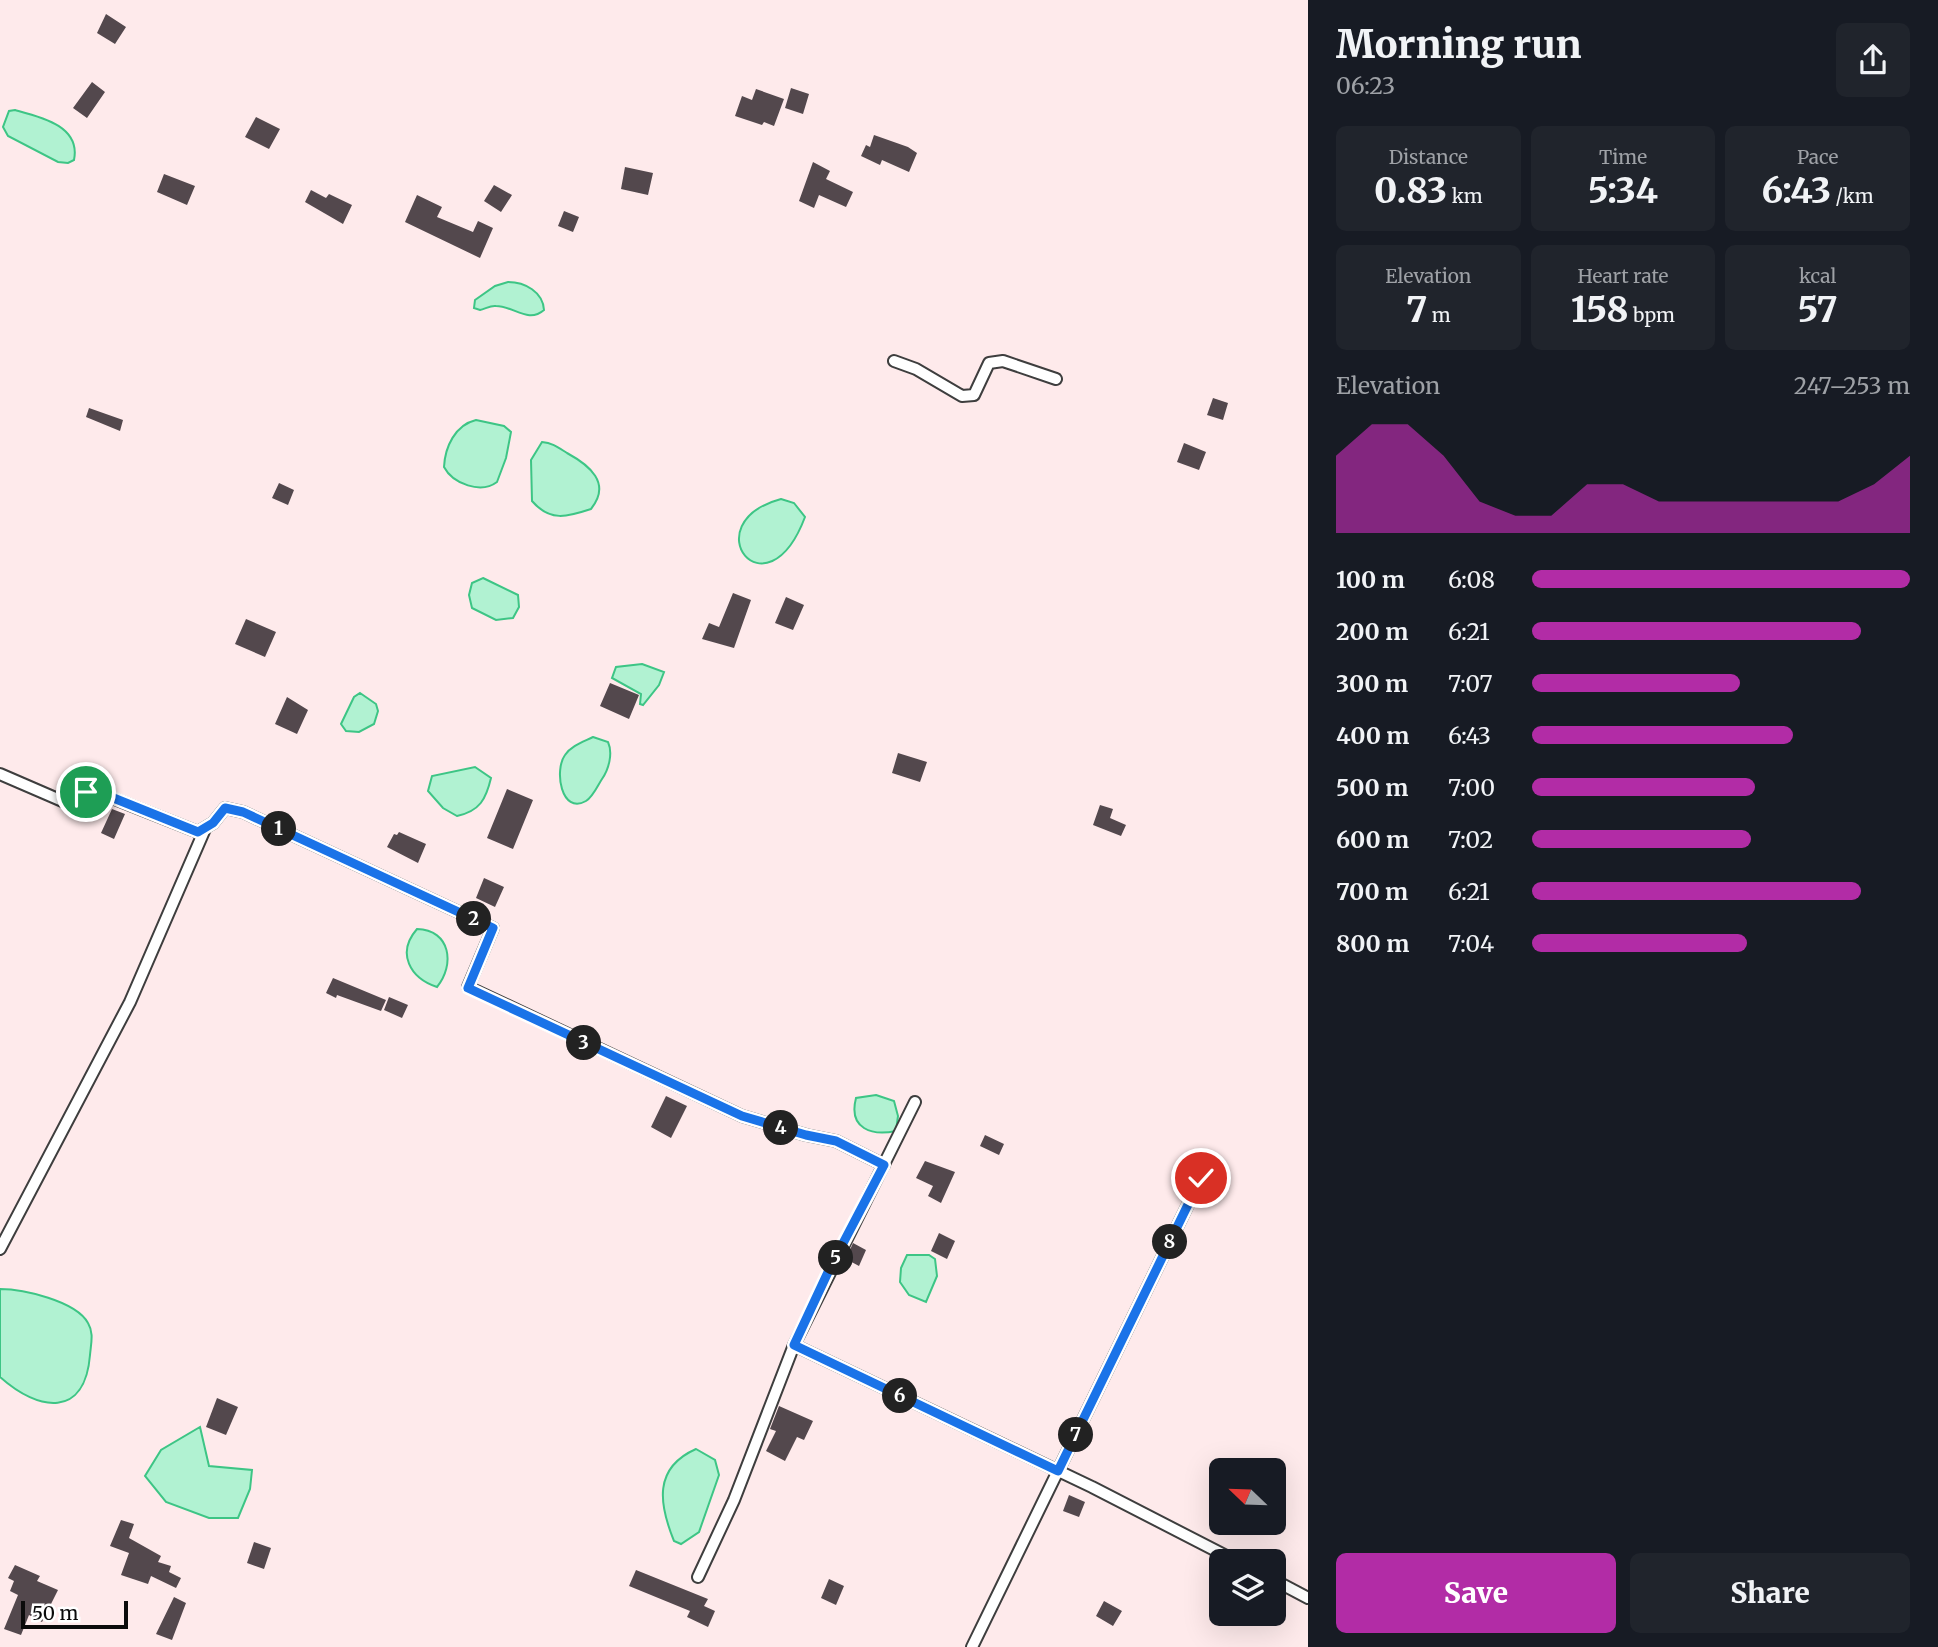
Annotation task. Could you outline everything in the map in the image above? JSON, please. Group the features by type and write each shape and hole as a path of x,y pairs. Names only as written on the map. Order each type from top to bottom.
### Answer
{"street":[{"path":"894,361 916,369 962,396 974,395 989,363 1003,361 1056,379"},
{"path":"0,774 67,803 75,803 86,792 97,792 198,832 205,829"},
{"path":"0,1249 130,1002 205,829 225,808 243,812 493,928 468,988 742,1116 836,1141 884,1165"},
{"path":"698,1577 734,1500 794,1345 915,1102"},
{"path":"972,1647 1201,1178"},
{"path":"794,1345 1058,1471 1212,1549"},
{"path":"1286,1586 1308,1598"}],"shaded area":[{"path":"15,110 47,120 65,131 75,148 74,160 68,163 58,162 8,136 3,127 9,111"},
{"path":"508,282 532,289 540,298 544,310 538,314 527,315 503,307 492,306 480,310 474,308 475,300 495,286"},
{"path":"476,420 504,426 511,432 506,458 497,482 483,487 461,482 444,467 452,438 462,427"},
{"path":"542,442 556,446 590,469 598,483 599,491 591,509 559,516 545,512 532,501 531,460"},
{"path":"781,499 794,503 805,517 789,547 772,561 757,563 745,556 739,542 742,526 755,511"},
{"path":"483,578 518,595 519,607 513,618 496,620 472,608 469,595 472,583"},
{"path":"642,664 664,672 659,685 643,705 640,704 641,694 612,678 616,667"},
{"path":"360,693 376,704 378,711 374,724 359,732 346,731 341,724 354,697"},
{"path":"593,737 608,742 608,766 589,799 577,804 565,797 560,770 570,749"},
{"path":"475,767 491,778 481,803 471,811 457,816 443,808 428,791 432,776"},
{"path":"417,929 437,935 446,950 446,969 437,987 420,978 409,964 407,947"},
{"path":"876,1095 894,1101 898,1116 896,1131 871,1131 859,1123 854,1109 856,1098"},
{"path":"907,1255 929,1255 935,1259 937,1276 926,1302 909,1295 900,1282 901,1268"},
{"path":"0,1289 22,1291 61,1303 82,1315 88,1323 92,1338 86,1375 79,1390 70,1399 58,1403 44,1402 15,1389 0,1377"},
{"path":"200,1427 209,1466 252,1470 250,1489 238,1518 209,1518 166,1502 145,1476 161,1450"},
{"path":"696,1449 715,1460 719,1475 699,1532 681,1544 674,1541 669,1527 663,1488 672,1466"}],"building":[{"path":"106,14 126,27 115,44 97,33"},
{"path":"92,82 105,92 87,118 73,108"},
{"path":"791,88 809,94 803,114 785,108"},
{"path":"756,89 784,99 774,126 735,116 742,96 752,100"},
{"path":"256,117 280,129 269,149 245,137"},
{"path":"874,135 917,153 909,172 882,160 880,165 861,156 866,145 870,147"},
{"path":"813,162 830,171 826,179 853,192 846,207 819,195 814,208 799,201"},
{"path":"625,167 653,173 648,195 621,189"},
{"path":"164,174 195,186 187,205 157,192"},
{"path":"494,185 512,195 501,212 484,201"},
{"path":"311,190 326,198 329,194 352,205 343,224 305,202"},
{"path":"417,195 442,207 437,217 473,232 478,221 493,228 480,258 405,222"},
{"path":"564,211 579,217 573,232 558,226"},
{"path":"1213,398 1228,403 1223,420 1207,415"},
{"path":"89,408 123,420 120,431 86,417"},
{"path":"1184,443 1206,452 1199,470 1177,462"},
{"path":"279,483 294,490 288,505 272,498"},
{"path":"733,593 751,600 734,648 702,639 709,623 719,627"},
{"path":"786,597 804,605 793,630 775,623"},
{"path":"246,619 276,632 265,657 235,644"},
{"path":"610,683 639,695 629,719 600,706"},
{"path":"287,697 308,710 297,734 275,724"},
{"path":"898,753 927,762 920,782 892,773"},
{"path":"507,789 533,800 513,849 487,838"},
{"path":"1100,805 1113,809 1110,818 1126,825 1121,836 1093,825"},
{"path":"112,809 125,814 114,839 101,833"},
{"path":"399,832 426,844 418,863 387,847 394,834"},
{"path":"484,878 504,887 495,907 476,898"},
{"path":"333,978 386,1000 381,1011 326,993"},
{"path":"389,997 408,1005 402,1018 384,1010"},
{"path":"666,1096 687,1106 671,1138 651,1127"},
{"path":"985,1135 1004,1144 999,1155 980,1146"},
{"path":"925,1161 955,1172 941,1203 928,1196 933,1186 916,1178"},
{"path":"939,1233 955,1241 947,1259 931,1251"},
{"path":"853,1243 866,1250 859,1266 846,1259"},
{"path":"217,1398 238,1407 226,1435 206,1427"},
{"path":"779,1406 813,1421 804,1440 797,1437 785,1461 766,1451 776,1431 770,1429"},
{"path":"1069,1495 1085,1502 1079,1517 1063,1511"},
{"path":"121,1520 134,1524 129,1538 161,1556 158,1562 171,1566 169,1572 181,1578 176,1588 151,1576 148,1584 121,1575 129,1553 110,1546"},
{"path":"254,1542 271,1548 264,1569 247,1563"},
{"path":"15,1565 40,1576 37,1581 58,1590 42,1622 29,1615 21,1635 4,1629 18,1595 10,1591 14,1581 8,1578"},
{"path":"636,1570 708,1599 704,1606 715,1611 708,1627 687,1617 690,1611 629,1586"},
{"path":"829,1579 844,1586 836,1605 821,1598"},
{"path":"174,1597 186,1603 172,1640 156,1634"},
{"path":"1104,1601 1122,1611 1113,1626 1096,1616"}],"route":[{"path":"86,792 106,795 198,832 213,823 225,808 243,812 493,928 468,988 742,1116 836,1141 884,1165 829,1270 794,1345 1058,1471 1201,1178"}]}
